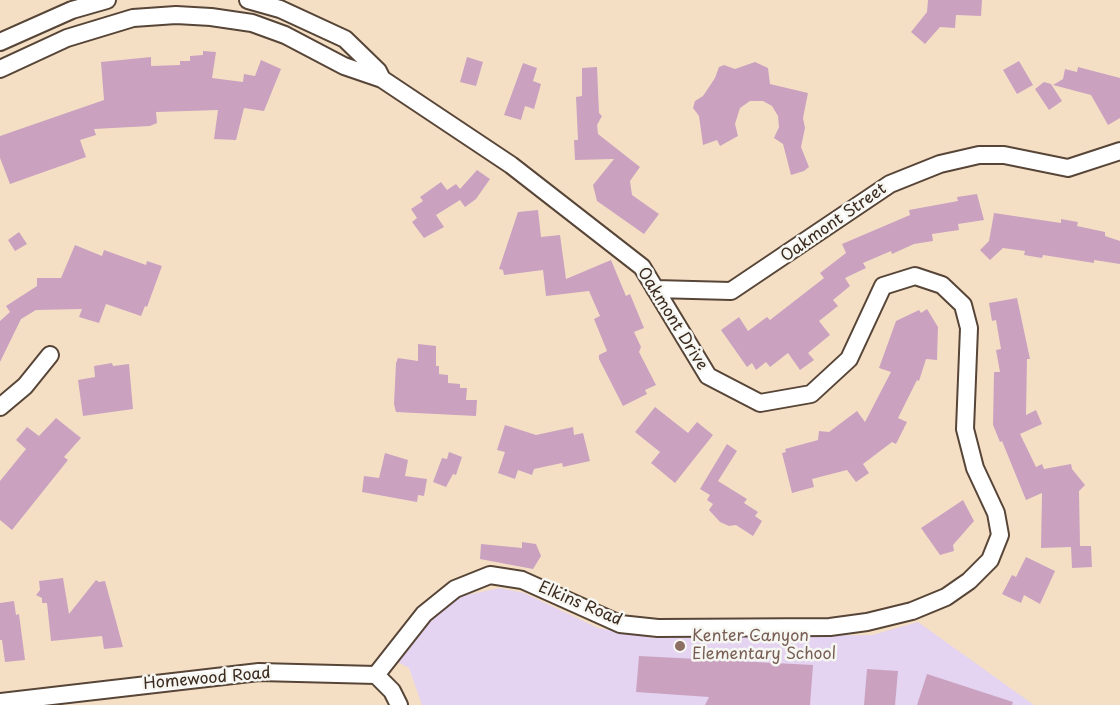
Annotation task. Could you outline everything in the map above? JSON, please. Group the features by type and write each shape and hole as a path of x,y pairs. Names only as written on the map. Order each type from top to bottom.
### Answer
{"street":[{"path":"0,42 72,10 107,0"},
{"name":"Oakmont Drive","path":"248,0 280,9 345,39 378,71 382,79"},
{"name":"Oakmont Drive","path":"0,69 67,38 133,18 176,15 211,17 252,23 285,35 344,66 382,79 511,165 642,267 708,376 760,403 811,394 849,359 883,286 915,276"},
{"name":"Oakmont Street","path":"655,289 731,291 890,184 940,164 979,155 1004,154 1068,168 1120,151"},
{"name":"Elkins Road","path":"376,675 424,614 455,589 490,575 522,580 620,624 658,628 830,627 867,622 912,611 946,597 969,581 990,560 1000,535 996,513 975,468 965,429 969,328 963,305 942,285 915,276"},
{"path":"0,407 25,386 50,355"},
{"name":"Homewood Road","path":"0,702 259,672 376,675"},
{"path":"376,675 392,692 399,705"}],"shaded area":[{"name":"Kenter Canyon Elementary School","path":"500,588 524,593 598,628 653,638 872,635 918,622 1034,705 422,705 409,668 398,662 402,655 433,618 462,596"}],"building":[{"path":"928,0 982,0 981,16 956,15 955,28 940,27 925,44 911,32 927,12"},
{"path":"203,51 216,52 212,78 243,82 244,74 255,76 261,60 281,69 264,111 244,108 236,140 214,139 218,110 156,112 157,123 150,126 94,129 96,135 80,140 86,157 10,184 0,158 0,136 104,100 101,62 151,57 151,66 180,65 180,61 190,61 190,56 203,55"},
{"path":"467,57 483,62 476,86 460,82"},
{"path":"1019,61 1033,85 1017,94 1003,70"},
{"path":"755,62 768,68 770,84 808,93 801,147 809,167 804,171 791,175 783,144 774,138 779,127 778,116 772,106 763,101 750,101 740,108 735,124 738,136 720,146 717,140 703,145 699,116 693,108 695,101 703,96 715,78 719,67 724,65 735,69"},
{"path":"523,63 537,68 533,81 541,84 534,109 525,106 521,120 504,115"},
{"path":"597,67 599,113 602,116 597,125 598,134 640,167 630,181 632,195 659,214 644,234 597,201 593,185 614,159 575,160 574,140 578,140 576,97 582,96 582,68"},
{"path":"1078,67 1120,78 1120,118 1108,125 1091,95 1053,85 1063,79 1065,69 1077,72"},
{"path":"1044,82 1051,84 1062,101 1049,110 1035,89"},
{"path":"477,170 490,179 476,199 465,207 460,200 436,215 444,227 424,238 412,222 417,218 411,209 423,201 420,197 441,182 447,190 456,184 460,189"},
{"path":"977,194 984,220 958,224 959,230 932,234 933,241 914,244 892,254 891,251 863,263 866,268 845,278 850,286 833,300 838,306 819,321 830,335 808,353 814,360 800,370 788,353 770,367 766,362 756,370 752,363 747,367 721,330 739,317 748,331 767,317 770,320 824,278 820,273 846,253 842,244 910,215 909,210 958,201 957,197"},
{"path":"538,210 541,237 560,235 566,279 611,260 626,296 630,294 644,328 634,332 641,347 639,352 656,385 645,390 647,394 623,406 599,359 599,355 607,351 594,319 600,316 589,291 546,296 543,270 504,275 503,270 499,269 518,212"},
{"path":"994,213 1061,223 1061,219 1078,222 1077,226 1105,232 1105,236 1120,241 1120,264 1094,260 1094,263 1043,255 1042,258 1024,255 1025,251 1003,248 990,260 980,250 989,241"},
{"path":"19,232 27,244 15,251 8,240"},
{"path":"75,245 102,256 104,250 146,265 147,261 162,266 147,307 145,306 141,316 106,304 99,323 79,317 82,309 36,310 21,319 0,362 0,321 10,312 6,306 37,286 37,278 61,278"},
{"path":"1017,298 1030,359 1027,359 1026,415 1036,410 1042,424 1020,434 1036,467 1042,464 1044,469 1071,464 1072,469 1085,485 1079,491 1080,546 1091,546 1092,567 1072,568 1071,547 1041,548 1042,493 1026,500 993,425 994,372 1000,372 996,350 1001,349 996,320 992,321 989,303"},
{"path":"927,309 938,327 937,360 926,359 919,381 917,380 898,418 907,422 896,444 892,442 863,464 869,473 856,482 847,470 812,479 814,487 792,493 782,453 786,452 785,449 818,440 819,431 829,432 857,411 865,422 891,372 879,368 896,321 919,310 921,313"},
{"path":"418,344 436,346 436,366 439,366 439,374 448,375 448,383 460,384 460,388 467,388 466,400 477,400 476,416 396,412 394,404 396,363 398,358 418,361"},
{"path":"112,363 113,366 129,364 133,409 83,416 78,380 95,377 94,366"},
{"path":"655,407 688,433 697,422 713,435 675,483 651,463 660,452 635,432"},
{"path":"56,418 81,438 64,457 68,460 12,530 0,520 0,481 26,449 16,440 27,427 39,436"},
{"path":"505,425 536,435 573,427 574,435 583,433 590,461 563,467 562,463 534,469 532,475 518,470 515,479 498,473 505,452 497,450"},
{"path":"727,444 737,451 718,481 747,499 744,503 758,512 755,516 762,521 753,536 736,525 729,526 720,522 709,510 713,504 707,500 710,495 700,489"},
{"path":"449,452 462,457 456,475 453,474 446,487 433,482 442,458 447,459"},
{"path":"385,453 408,460 405,476 427,479 424,496 418,495 417,502 362,492 364,476 379,478"},
{"path":"963,500 974,521 953,545 954,551 940,555 921,528"},
{"path":"522,542 536,544 541,556 533,569 480,559 481,544 522,548"},
{"path":"1026,557 1055,571 1040,604 1024,595 1021,603 1002,594 1012,575 1016,577"},
{"path":"63,578 69,614 96,580 105,581 123,647 104,649 102,636 51,641 47,603 42,603 42,598 36,595 40,590 39,581"},
{"path":"14,601 16,615 19,614 25,660 5,662 2,640 0,640 0,603"},
{"path":"639,656 813,665 810,705 705,705 709,697 636,692"},
{"path":"867,669 898,671 895,705 864,705"},
{"path":"927,674 1013,702 1012,705 917,705"}],"place":[{"name":"Kenter Canyon Elementary School","path":"680,646"}]}
